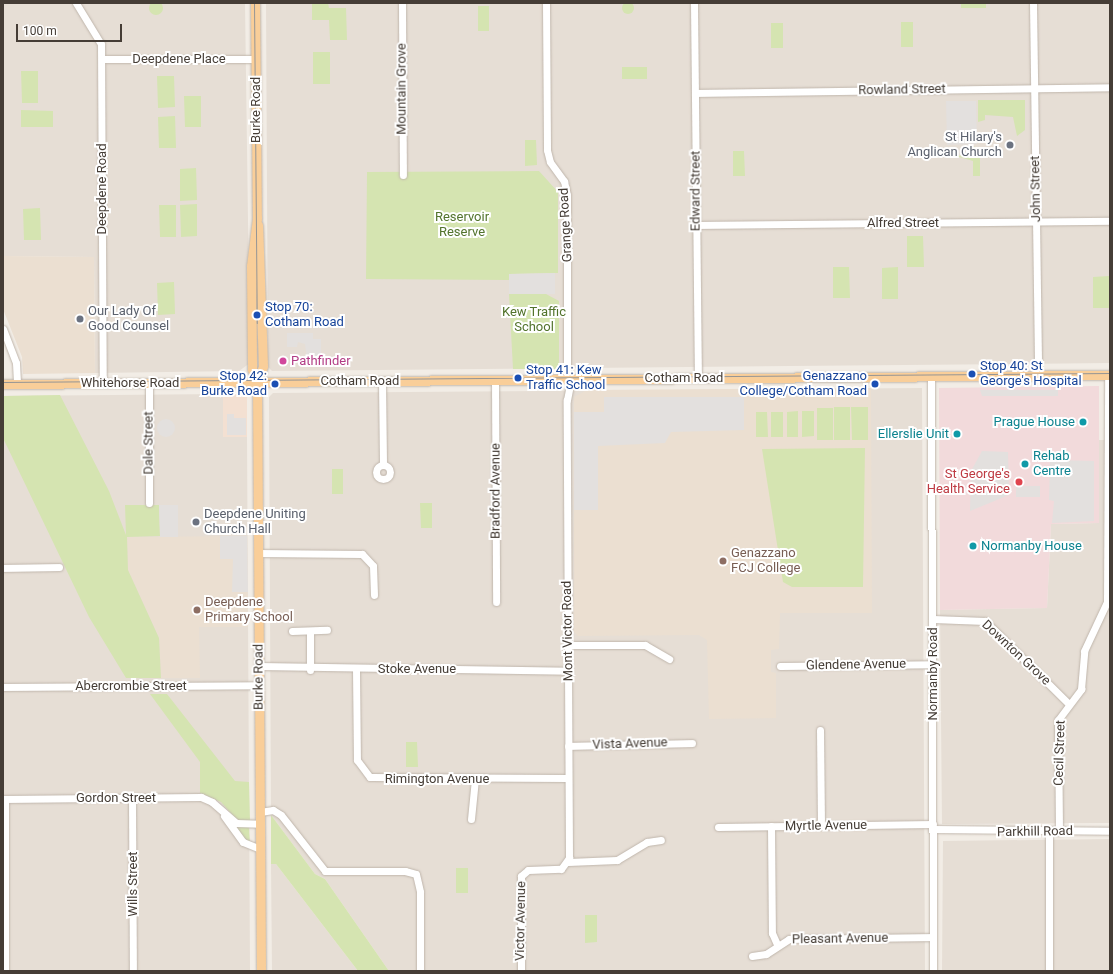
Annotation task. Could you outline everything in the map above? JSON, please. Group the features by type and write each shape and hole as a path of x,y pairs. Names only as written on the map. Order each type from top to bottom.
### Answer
{"main road":[{"name":"Burke Road","path":"255,3 257,218 251,273 252,369 257,382 261,971"},
{"name":"Cotham Road","path":"257,382 1109,375"},
{"name":"Whitehorse Road","path":"3,384 257,382"}],"street":[{"name":"Deepdene Road","path":"76,3 97,34 102,60 103,383"},
{"name":"Mountain Grove","path":"402,3 403,175"},
{"name":"Grange Road","path":"546,3 547,150 550,162 564,181 567,195 567,379"},
{"name":"Edward Street","path":"694,3 698,378"},
{"name":"John Street","path":"1033,3 1038,376"},
{"name":"Deepdene Place","path":"102,60 256,59"},
{"name":"Rowland Street","path":"695,93 1110,87"},
{"name":"Alfred Street","path":"696,225 1110,221"},
{"path":"3,330 16,363 17,384"},
{"name":"Cecil Street","path":"1059,832 1058,725 1069,704 1081,689 1084,651 1107,602 1109,375"},
{"name":"Normanby Road","path":"932,376 933,971"},
{"name":"Mont Victor Road","path":"567,379 568,862"},
{"name":"Bradford Avenue","path":"495,380 496,602"},
{"path":"382,381 383,465"},
{"name":"Dale Street","path":"149,383 149,503"},
{"path":"258,553 362,554 373,566 374,595"},
{"path":"3,568 59,567"},
{"name":"Downton Grove","path":"933,618 985,621 1069,704"},
{"path":"292,631 310,632 327,630"},
{"path":"310,632 310,670"},
{"path":"567,645 645,645 669,659"},
{"name":"Glendene Avenue","path":"780,666 933,664"},
{"name":"Stoke Avenue","path":"259,670 568,668"},
{"name":"Rimington Avenue","path":"356,669 357,756 363,772 378,779 568,778"},
{"name":"Abercrombie Street","path":"3,687 259,685"},
{"path":"820,730 821,826"},
{"name":"Vista Avenue","path":"568,746 692,743"},
{"path":"471,820 475,779"},
{"name":"Gordon Street","path":"4,799 201,797 236,823 260,824"},
{"name":"Wills Street","path":"132,798 133,971"},
{"path":"4,799 5,971"},
{"path":"260,812 273,810 281,815 325,871 405,871 416,874 420,892 420,971"},
{"name":"Gordon Street","path":"223,813 242,842 260,849"},
{"path":"771,826 772,932 777,944"},
{"name":"Myrtle Avenue","path":"718,827 821,826 933,830"},
{"name":"Parkhill Road","path":"933,830 960,832 1110,831"},
{"path":"1049,832 1049,971"},
{"path":"568,862 617,860 647,842 661,840"},
{"name":"Victor Avenue","path":"521,971 521,876 528,870 561,869 568,862"},
{"name":"Pleasant Avenue","path":"752,956 766,954 777,944 789,939 933,937"}],"shaded area":[{"path":"3,3 245,3 250,363 239,371 95,373 94,257 3,256"},
{"path":"266,3 1110,3 1110,363 272,371 268,367"},
{"path":"946,101 976,101 977,144 947,145"},
{"path":"3,256 94,257 95,373 23,374 22,357 3,309"},
{"path":"555,273 555,294 509,294 509,274"},
{"path":"287,333 313,333 313,339 321,339 321,367 308,367 305,344 298,342 297,347 287,347"},
{"name":"St George's Health Service","path":"1099,386 1099,523 1051,524 1047,608 940,610 939,388"},
{"name":"Genazzano FCJ College","path":"871,388 872,613 780,613 779,649 771,650 771,672 776,673 776,718 709,719 707,640 699,635 578,636 574,632 574,397 587,390"},
{"path":"922,388 925,971 389,971 325,879 315,874 271,815 269,397 273,393"},
{"path":"980,390 1058,390 1058,396 982,396"},
{"path":"223,394 223,437 247,437 250,971 3,971 3,396"},
{"path":"223,394 247,395 247,437 223,437"},
{"path":"604,397 744,397 744,430 671,432 665,443 598,446 598,510 574,510 574,412 604,412"},
{"path":"227,414 234,414 234,418 246,418 246,435 227,435"},
{"path":"166,419 172,422 175,428 172,434 166,437 160,434 157,428 160,422"},
{"path":"1099,440 1110,440 1110,823 942,824 940,610 1047,608 1051,524 1099,523"},
{"path":"982,451 1008,452 1009,495 970,511 971,471"},
{"path":"1050,460 1094,461 1094,521 1052,523 1054,501 1049,500"},
{"path":"1016,486 1040,486 1040,497 1016,497"},
{"path":"159,505 178,505 178,537 160,537"},
{"path":"220,536 247,536 248,592 232,592 233,559 220,559"},
{"name":"Deepdene Primary School","path":"247,536 248,627 199,627 200,678 161,678 159,638 128,570 127,537"},
{"path":"1110,839 1110,971 942,971 943,841"},
{"path":"271,864 276,864 358,971 272,971"}],"green space":[{"path":"153,1 159,1 163,5 163,11 159,15 153,15 149,11 149,5"},
{"path":"626,2 630,2 634,8 630,14 626,14 622,10 622,6"},
{"path":"312,3 328,3 329,8 346,8 347,40 330,40 329,20 312,20"},
{"path":"961,3 986,3 986,8 961,8"},
{"path":"478,6 489,6 489,31 478,31"},
{"path":"901,22 913,22 913,47 901,47"},
{"path":"771,23 783,23 783,48 771,48"},
{"path":"313,52 330,52 330,84 313,84"},
{"path":"622,67 647,67 647,79 622,79"},
{"path":"21,71 38,71 38,103 22,103"},
{"path":"157,76 174,76 175,107 158,108"},
{"path":"184,96 201,96 201,127 185,127"},
{"path":"978,100 1025,100 1025,130 1017,136 1013,117 985,115 985,120 978,122"},
{"path":"21,110 53,111 53,127 21,127"},
{"path":"175,116 176,148 159,148 158,117"},
{"path":"525,140 536,140 537,165 525,166"},
{"path":"974,146 980,153 980,176 973,176 973,161 956,156 974,154"},
{"path":"733,151 744,151 745,176 733,176"},
{"path":"196,168 197,200 180,201 180,169"},
{"name":"Reservoir Reserve","path":"539,171 558,192 558,273 510,274 509,280 366,279 367,172"},
{"path":"197,204 197,236 181,237 180,205"},
{"path":"159,205 176,205 176,237 160,237"},
{"path":"40,208 41,240 24,240 23,209"},
{"path":"907,236 923,236 924,267 907,267"},
{"path":"833,267 849,267 850,298 833,298"},
{"path":"898,267 898,299 882,299 882,268"},
{"path":"1109,276 1110,308 1093,308 1093,277"},
{"path":"174,282 175,314 158,315 157,283"},
{"name":"Kew Traffic School","path":"509,294 546,294 559,301 559,369 513,369"},
{"path":"60,395 109,491 126,535 125,505 159,505 160,536 127,537 128,570 159,638 161,678 126,678 89,617 3,438 3,396"},
{"path":"834,407 850,407 850,440 834,440"},
{"path":"851,407 868,407 868,440 852,440"},
{"path":"817,408 833,408 833,440 817,440"},
{"path":"798,411 798,437 787,437 787,412"},
{"path":"802,411 814,411 814,436 802,437"},
{"path":"756,412 767,412 768,437 756,437"},
{"path":"771,412 783,412 783,437 771,437"},
{"path":"865,448 863,587 792,587 783,582 762,449"},
{"path":"332,469 343,469 343,494 332,494"},
{"path":"420,503 432,503 432,528 421,528"},
{"path":"150,694 167,694 235,781 249,782 250,821 237,820 221,802 200,793 200,762"},
{"path":"406,742 417,742 418,767 406,767"},
{"path":"271,815 315,874 325,879 389,971 358,971 276,864 271,864"},
{"path":"233,826 249,827 250,845"},
{"path":"456,868 468,868 468,893 456,893"},
{"path":"585,915 597,915 597,942 585,943"}],"tram line":[{"path":"254,3 257,323"},
{"path":"3,382 1110,373"}],"place":[{"name":"St Hilary's Anglican Church","path":"1010,145"},
{"name":"Stop 70: Cotham Road","path":"257,315"},
{"name":"Our Lady Of Good Counsel","path":"80,319"},
{"name":"Pathfinder","path":"283,361"},
{"name":"Stop 40: St George's Hospital","path":"972,374"},
{"name":"Stop 41: Kew Traffic School","path":"518,378"},
{"name":"Stop 42: Burke Road","path":"275,384"},
{"name":"Genazzano College/Cotham Road","path":"875,384"},
{"name":"Prague House","path":"1083,422"},
{"name":"Ellerslie Unit","path":"957,434"},
{"name":"Rehab Centre","path":"1025,464"},
{"name":"St George's Health Service","path":"1019,482"},
{"name":"Deepdene Uniting Church Hall","path":"196,522"},
{"name":"Normanby House","path":"973,546"},
{"name":"Genazzano FCJ College","path":"723,561"},
{"name":"Deepdene Primary School","path":"197,610"}]}
